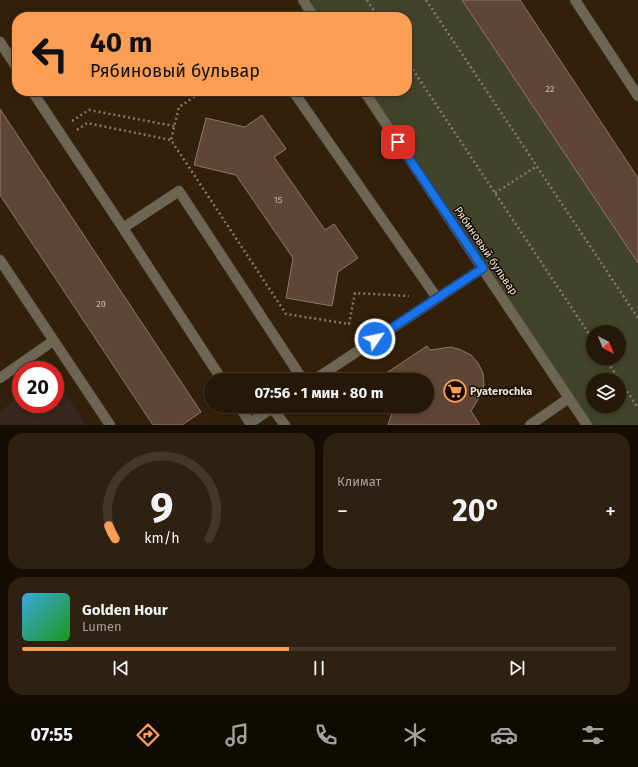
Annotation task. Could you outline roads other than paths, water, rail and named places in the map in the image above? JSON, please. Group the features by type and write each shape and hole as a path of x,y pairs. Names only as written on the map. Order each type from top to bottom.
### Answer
{"street":[{"path":"303,0 311,12"},
{"path":"580,2 638,96"},
{"path":"0,42 12,60"},
{"path":"35,96 217,373"},
{"path":"296,96 437,298"},
{"name":"Рябиновый бульвар","path":"367,96 587,425"},
{"path":"123,228 179,191 297,373"},
{"path":"0,260 110,425"},
{"path":"324,373 483,268"},
{"path":"0,378 54,341"},
{"path":"530,425 570,398"},
{"path":"242,413 248,424 265,413"},
{"path":"278,413 285,425"}],"place":[{"name":"Pyaterochka","path":"455,391"}]}
